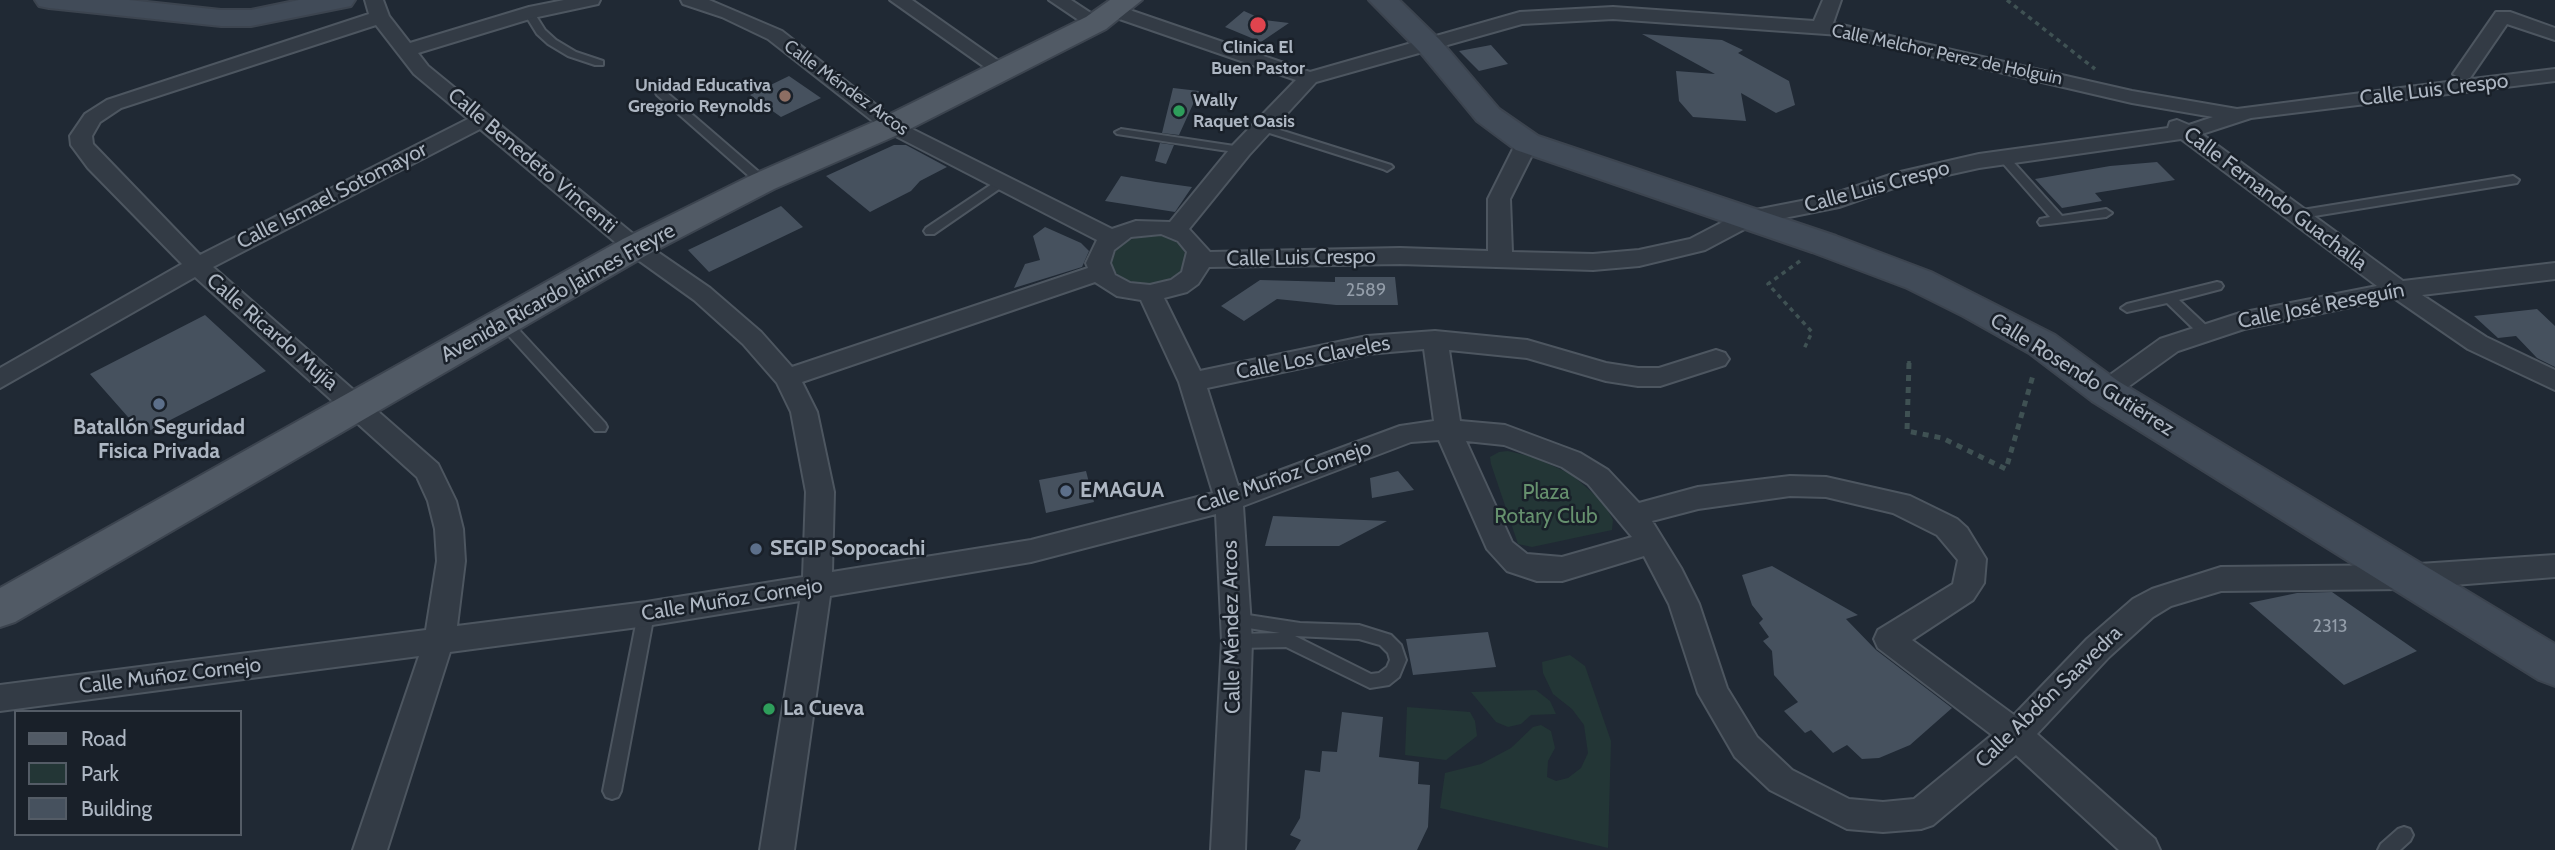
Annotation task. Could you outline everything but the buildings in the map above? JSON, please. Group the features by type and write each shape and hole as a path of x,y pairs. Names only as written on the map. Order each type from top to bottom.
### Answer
{"main road":[{"name":"Avenida Ricardo Jaimes Freyre","path":"0,609 358,408 635,247 763,182 891,125 1113,11"}],"street":[{"path":"211,0 275,0"},
{"path":"60,1 251,18 341,0"},
{"path":"404,51 529,13 591,0"},
{"name":"Calle Méndez Arcos","path":"690,0 729,13 775,35 891,125 1112,238"},
{"path":"899,0 1000,69"},
{"path":"1058,0 1113,11 1309,78 1261,127 1176,230"},
{"name":"Calle Rosendo Gutiérrez","path":"1383,0 1430,46 1488,115 1527,143 1824,244 1919,280 2042,344 2105,391 2404,577 2555,667"},
{"path":"1821,28 1832,0"},
{"name":"Calle Benedeto Vincenti","path":"377,8 404,51 421,70 484,119 635,247 702,294 752,338 787,378 804,412 820,492 817,587 776,850"},
{"name":"Calle Ricardo Mujía","path":"370,850 439,641 448,598 449,529 442,501 428,471 197,265 82,145 84,126 100,111 377,8"},
{"name":"Calle Melchor Perez de Holguin","path":"1309,78 1430,46 1520,18 1581,13 1714,9 1918,45 2132,97 2219,113 2248,113"},
{"path":"2463,74 2502,16 2555,34"},
{"name":"Calle Luis Crespo","path":"1200,260 1400,256 1593,262 1639,258 1697,245 1748,218 1831,202 1896,180 2004,158 2187,132 2248,113 2555,75"},
{"name":"Calle Fernando Guachalla","path":"2132,97 2187,132 2396,290 2477,343 2555,381"},
{"name":"Calle Ismael Sotomayor","path":"0,379 197,265 484,119"},
{"path":"1500,259 1499,199 1527,143"},
{"path":"1150,226 1176,230 1194,243 1200,260 1190,278 1179,286 1150,293 1125,290 1114,286 1100,272 1099,254 1112,238 1136,228 1150,226"},
{"name":"Calle José Reseguín","path":"2105,391 2169,345 2239,321 2396,290 2555,271"},
{"path":"787,378 1100,272"},
{"name":"Calle Méndez Arcos","path":"1150,293 1192,382 1229,500 1236,631 1228,850"},
{"path":"1435,340 1448,429 1501,549 1517,563 1537,569 1562,569 1651,543"},
{"name":"Calle Los Claveles","path":"1192,382 1367,345 1435,340 1527,349 1606,372 1638,377 1660,377 1716,359"},
{"name":"Calle Muñoz Cornejo","path":"0,698 646,614 1031,551 1229,500 1409,433 1448,429"},
{"name":"Calle Abdón Saavedra","path":"1448,429 1505,435 1571,460 1598,477 1633,515 1651,543 1684,604 1713,694 1727,721 1746,747 1781,779 1812,798 1847,814 1883,817 1922,814 2016,735 2098,648 2143,608 2162,597 2221,579 2404,577 2555,566"},
{"path":"1633,515 1698,498 1790,486 1826,487 1900,504 1935,520 1957,536 1966,548 1973,567 1970,583 1963,592 1889,639 2016,735 2143,850"}],"lane":[{"path":"529,13 541,32 552,42 572,54 599,63"},
{"path":"661,93 763,182"},
{"path":"1261,127 1387,167"},
{"path":"1121,132 1241,150"},
{"path":"2004,158 2059,220"},
{"path":"2296,215 2513,180"},
{"path":"930,231 1001,183"},
{"path":"2044,222 2106,213"},
{"path":"2127,308 2217,286"},
{"path":"2169,297 2205,332"},
{"path":"504,322 600,427"},
{"path":"612,792 646,614"},
{"path":"1236,631 1359,632 1385,639 1395,650 1398,660 1392,672 1383,680 1370,681 1288,639 1236,631"},
{"path":"2387,850 2404,835"}],"path":[{"path":"2007,0 2132,97"},
{"path":"1804,349 1812,332 1768,284 1824,244"},
{"path":"1909,361 1907,430 1942,438 2006,469 2042,344"}],"green space":[{"path":"1146,235 1159,235 1179,243 1188,258 1180,274 1159,284 1146,285 1123,279 1116,273 1111,265 1116,249 1123,242"},
{"name":"Plaza Rotary Club","path":"1508,451 1533,457 1571,474 1604,503 1613,520 1612,530 1532,547 1518,544 1490,457"},
{"path":"1570,655 1585,666 1611,741 1608,848 1440,808 1445,773 1481,764 1511,748 1533,727 1541,725 1551,731 1555,748 1548,761 1547,777 1556,781 1568,778 1581,768 1588,753 1584,725 1572,709 1553,694 1543,673 1542,662"},
{"path":"1536,690 1550,701 1556,714 1531,715 1521,724 1508,727 1496,722 1471,692"},
{"path":"1407,707 1470,712 1475,721 1477,736 1446,760 1405,755"}],"place":[{"name":"Clinica El Buen Pastor","path":"1258,25"},
{"name":"Unidad Educativa Gregorio Reynolds","path":"785,96"},
{"name":"Wally Raquet Oasis","path":"1179,111"},
{"name":"Batallón Seguridad Fisica Privada","path":"159,404"},
{"name":"EMAGUA","path":"1066,491"},
{"name":"SEGIP Sopocachi","path":"756,549"},
{"name":"La Cueva","path":"769,709"}]}
